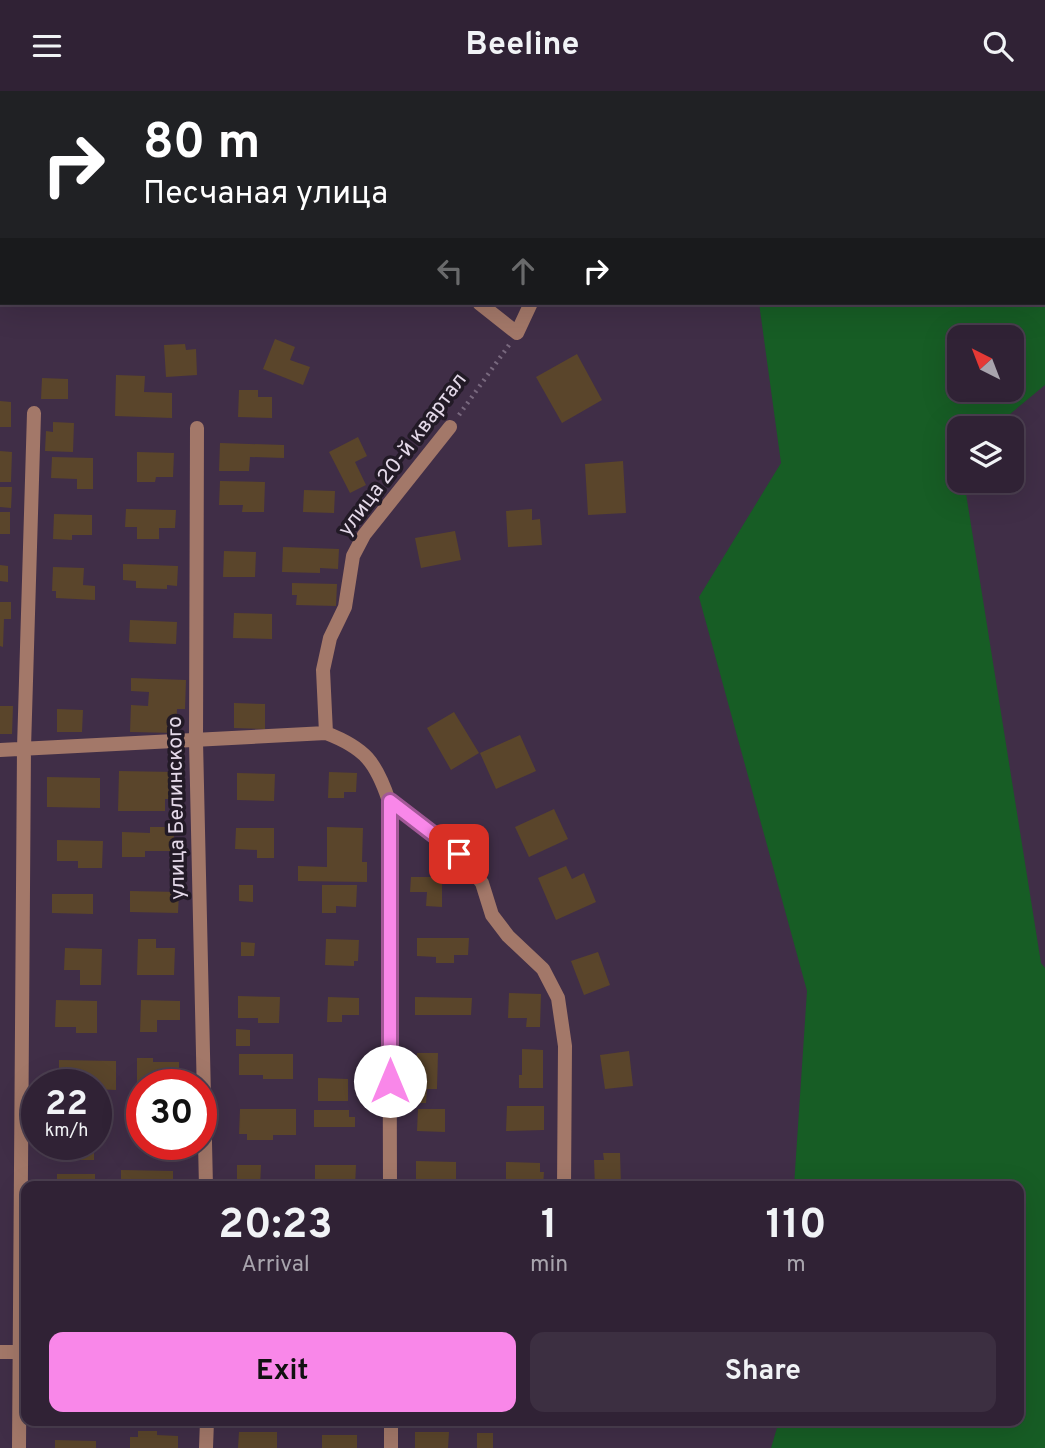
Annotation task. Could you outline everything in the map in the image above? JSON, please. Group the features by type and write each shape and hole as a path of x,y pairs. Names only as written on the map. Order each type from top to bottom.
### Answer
{"street":[{"path":"482,305 517,333 530,305"},
{"path":"23,1181 24,748 34,413"},
{"name":"улица 20-й квартал","path":"326,733 323,670 330,638 345,607 353,557 364,535 450,427"},
{"name":"улица Белинского","path":"197,428 196,741 206,1181"},
{"path":"0,750 326,733 350,743 370,758 390,801 390,1181"},
{"path":"390,801 459,854 482,883 492,915 508,936 543,969 558,997 565,1045 564,1181"},
{"path":"0,1352 21,1352"},
{"path":"19,1448 21,1400"},
{"path":"206,1448 207,1426"},
{"path":"391,1426 391,1448"}],"path":[{"name":"улица 20-й квартал","path":"450,427 517,333"}],"green space":[{"path":"759,305 1045,305 1045,385 1024,402 1024,325 947,325 947,403 1023,403 1008,416 947,416 947,493 966,493 1041,963 1045,968 1045,1448 771,1448 778,1426 1024,1426 1024,1181 794,1181 807,991 699,597 781,463"}],"building":[{"path":"275,339 295,347 290,360 310,367 303,385 263,369"},
{"path":"185,344 186,350 196,349 197,375 166,377 164,345"},
{"path":"577,354 602,400 562,423 536,377"},
{"path":"116,375 145,376 144,392 172,393 172,418 115,416"},
{"path":"42,378 68,379 68,399 41,399"},
{"path":"239,390 258,390 258,397 272,397 272,418 238,417"},
{"path":"0,401 11,402 11,427 0,427"},
{"path":"53,422 74,423 73,452 45,451 46,431 53,432"},
{"path":"358,437 367,456 355,462 366,485 350,493 329,452"},
{"path":"220,443 284,445 284,458 250,457 249,471 219,471"},
{"path":"0,451 12,452 11,482 0,482"},
{"path":"137,452 174,453 173,477 156,477 155,482 137,482"},
{"path":"52,457 93,458 93,489 77,489 77,479 51,478"},
{"path":"623,461 626,513 588,515 585,464"},
{"path":"220,481 265,482 264,512 242,512 243,505 219,505"},
{"path":"0,487 12,487 11,508 0,507"},
{"path":"304,490 335,491 334,513 303,512"},
{"path":"126,509 176,510 175,528 159,528 159,539 137,539 137,527 125,527"},
{"path":"532,509 532,520 540,519 542,545 508,547 506,511"},
{"path":"0,512 10,512 10,534 0,534"},
{"path":"54,514 92,515 92,535 72,535 72,540 53,539"},
{"path":"455,531 461,560 421,568 415,538"},
{"path":"283,547 339,549 338,569 320,568 320,573 282,572"},
{"path":"224,551 256,552 255,577 223,577"},
{"path":"123,564 178,566 177,586 167,585 167,589 136,588 136,581 123,580"},
{"path":"0,565 8,566 8,582 0,581"},
{"path":"53,567 84,568 83,585 95,586 95,600 56,598 56,591 52,591"},
{"path":"292,583 337,584 336,606 296,605 297,595 292,595"},
{"path":"0,602 11,602 11,619 4,619 3,647 0,646"},
{"path":"234,613 272,614 272,639 233,638"},
{"path":"130,620 177,622 176,644 129,642"},
{"path":"131,678 186,680 185,709 177,709 176,733 130,732 131,705 148,706 149,692 131,691"},
{"path":"234,703 265,704 265,729 234,728"},
{"path":"0,706 13,706 12,734 0,734"},
{"path":"57,709 83,710 82,732 57,732"},
{"path":"454,712 479,753 451,770 427,728"},
{"path":"520,735 536,771 496,789 480,753"},
{"path":"119,771 175,772 175,799 165,799 165,811 118,811"},
{"path":"329,772 357,773 356,792 344,792 344,798 328,798"},
{"path":"237,773 275,774 274,801 237,800"},
{"path":"47,777 100,778 100,808 47,807"},
{"path":"554,809 568,839 529,857 515,827"},
{"path":"150,827 174,827 174,851 145,851 145,857 122,857 122,832 150,833"},
{"path":"327,827 363,828 362,862 367,862 367,882 298,881 298,866 327,867"},
{"path":"236,828 274,828 274,858 257,858 257,850 235,849"},
{"path":"57,840 103,841 102,868 78,868 78,861 57,861"},
{"path":"566,866 572,879 584,873 596,902 556,920 538,878"},
{"path":"411,877 442,877 442,907 426,906 427,892 410,892"},
{"path":"239,885 253,885 253,902 239,901"},
{"path":"322,885 357,885 356,907 336,906 336,913 322,913"},
{"path":"130,891 179,892 178,913 130,912"},
{"path":"52,894 93,894 93,914 52,913"},
{"path":"417,938 469,938 468,955 454,955 454,963 436,963 436,957 417,956"},
{"path":"138,939 156,939 156,948 175,948 174,975 137,975"},
{"path":"326,939 359,940 358,961 354,961 354,966 325,965"},
{"path":"241,942 255,943 254,956 241,956"},
{"path":"65,948 102,949 101,985 80,985 80,970 64,970"},
{"path":"598,952 610,985 584,995 571,961"},
{"path":"509,993 541,994 540,1027 526,1027 527,1018 508,1018"},
{"path":"238,996 280,997 279,1023 258,1023 258,1018 238,1018"},
{"path":"328,997 359,998 359,1015 342,1015 342,1022 327,1022"},
{"path":"415,997 472,998 471,1015 415,1015"},
{"path":"56,1000 97,1001 97,1033 76,1033 76,1027 55,1027"},
{"path":"141,1000 180,1001 180,1020 157,1020 157,1032 140,1032"},
{"path":"236,1029 250,1030 250,1046 236,1046"},
{"path":"522,1049 543,1050 543,1088 519,1088"},
{"path":"629,1051 633,1086 605,1089 600,1055"},
{"path":"417,1053 438,1053 437,1089 427,1089 426,1103 416,1103"},
{"path":"239,1054 293,1054 293,1079 263,1079 263,1075 239,1075"},
{"path":"137,1058 153,1058 153,1062 179,1062 179,1069 137,1069"},
{"path":"59,1060 116,1061 116,1090 112,1090 112,1069 59,1069"},
{"path":"318,1078 348,1079 348,1101 318,1101"},
{"path":"507,1106 544,1106 544,1130 506,1131"},
{"path":"240,1109 296,1109 296,1135 273,1135 273,1140 247,1140 247,1134 239,1134"},
{"path":"418,1109 445,1109 445,1132 417,1131"},
{"path":"314,1110 349,1110 349,1117 355,1117 355,1127 314,1127"},
{"path":"603,1153 620,1153 621,1181 595,1181 594,1160 604,1160"},
{"path":"416,1161 456,1162 456,1181 416,1181"},
{"path":"506,1162 540,1163 540,1172 544,1172 543,1181 506,1181"},
{"path":"237,1165 261,1165 260,1181 237,1181"},
{"path":"315,1165 356,1165 355,1181 315,1181"},
{"path":"121,1170 173,1171 173,1181 121,1181"},
{"path":"57,1174 95,1174 95,1181 57,1181"},
{"path":"138,1431 157,1431 157,1435 178,1436 178,1448 130,1448 130,1437 138,1437"},
{"path":"239,1432 277,1432 277,1448 238,1448"},
{"path":"415,1432 449,1432 448,1448 415,1448"},
{"path":"477,1433 493,1433 493,1448 477,1448"},
{"path":"322,1435 357,1435 357,1448 322,1448"},
{"path":"55,1440 96,1441 96,1448 55,1448"}],"route":[{"path":"390,1081 390,801 459,854"}]}
